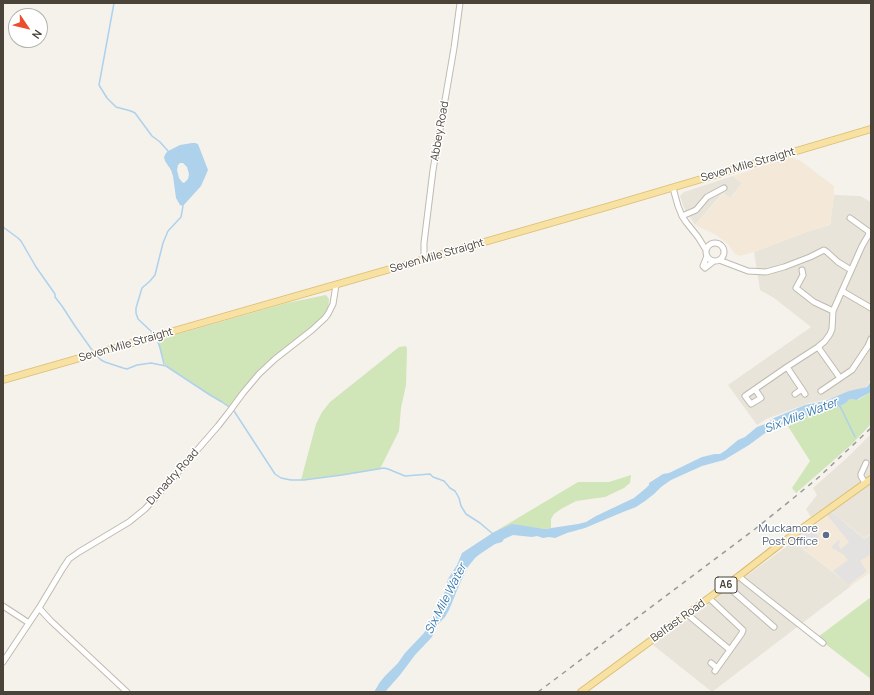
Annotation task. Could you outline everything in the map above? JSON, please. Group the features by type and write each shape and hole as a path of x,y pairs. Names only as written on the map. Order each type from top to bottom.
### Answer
{"main road":[{"name":"Seven Mile Straight","path":"3,380 424,260 871,129"},
{"name":"Belfast Road","path":"581,692 868,480"}],"street":[{"name":"Abbey Road","path":"424,260 424,243 433,170 454,48 460,3"},
{"path":"672,188 682,216 698,237 711,260 717,260 751,272 760,273 770,272 824,250 838,262 851,270"},
{"path":"682,216 696,210 706,198 724,188"},
{"path":"755,389 818,347 826,340 831,332 834,311 862,246 869,235 868,231 850,218"},
{"path":"698,237 720,244 724,247 724,250 730,260 738,267"},
{"path":"714,242 709,245 703,266 705,268 724,256 724,250"},
{"path":"802,270 803,275 796,288 815,303 834,311"},
{"name":"Dunadry Road","path":"3,662 69,559 129,522 145,509 196,453 259,374 275,359 300,341 328,314 334,300 336,285"},
{"path":"842,291 871,308"},
{"path":"821,391 853,369 868,346 871,338"},
{"path":"818,347 840,378"},
{"path":"788,367 804,392 795,394"},
{"path":"866,463 861,476 868,480"},
{"path":"739,576 823,643"},
{"path":"726,585 774,627"},
{"path":"709,598 743,630 716,670 711,663"},
{"path":"3,606 29,622"},
{"path":"39,608 127,692"},
{"path":"687,614 730,650"}],"shaded area":[{"path":"789,157 801,161 834,186 830,225 740,256 735,254 728,244 716,235 695,225 724,193 730,198 742,183 733,176"},
{"path":"733,176 742,183 730,198 723,193 695,225 684,208 680,196 684,192"},
{"path":"834,195 860,196 871,202 871,379 866,387 829,399 809,403 766,419 757,425 728,385 811,327 774,298 760,290 754,252 809,231 830,225"},
{"path":"871,434 871,534 864,538 832,512 827,506 811,517 806,509 817,495 813,488"},
{"path":"832,512 864,538 871,534 871,572 851,586 794,541"},
{"path":"832,512 864,539 871,535 871,554 860,561 867,571 849,585 833,571 848,560 844,555 832,548 832,546 839,540 840,542 838,545 841,549 849,542 827,515"},
{"path":"813,526 816,534 819,536 806,549 798,543 805,538 802,534"},
{"path":"794,541 851,586 712,692 653,645"}],"green space":[{"path":"326,295 329,299 328,309 324,316 292,344 268,361 229,407 165,365 157,340 287,303"},
{"path":"406,346 406,385 401,408 399,431 380,469 301,480 316,424 322,412 330,402 399,347"},
{"path":"871,392 871,424 851,445 796,493 792,488 810,461 786,423 816,412 838,407 850,399 858,400"},
{"path":"631,475 630,483 624,488 605,497 576,501 561,509 554,514 551,519 551,528 545,529 511,525 496,531 578,482 609,482"},
{"path":"871,597 871,679 818,637"}],"water":[{"path":"192,143 198,144 208,170 201,186 183,206 180,205 176,198 173,176 164,157 168,151 180,145","holes":["183,163 187,167 189,174 188,179 184,183 179,178 177,170 178,165"]},
{"name":"Six Mile Water","path":"871,381 871,392 857,400 850,399 838,407 808,415 772,428 749,445 724,460 702,466 671,480 636,507 585,528 555,538 513,535 504,539 502,542 495,544 475,558 467,568 449,610 445,617 436,626 432,637 415,655 385,692 374,692 385,676 424,633 436,613 446,589 448,579 457,565 462,553 494,532 512,524 545,529 586,522 634,498 649,485 649,483 663,474 669,473 702,457 720,454 757,427 774,418 805,405 825,401 849,391 867,387"}],"waterway":[{"path":"114,3 99,85 107,98 116,107 135,113 152,136 168,151"},
{"path":"154,334 138,319 136,308 142,288 155,275 163,243 168,231 181,217 183,206"},
{"path":"3,227 21,241 36,267 55,294 55,297 92,350"},
{"path":"157,339 164,364"},
{"path":"98,357 105,362 127,369 137,365 151,363 166,366 229,407"},
{"name":"Six Mile Water","path":"839,404 855,437"},
{"path":"234,411 275,474 281,478 304,480 384,468 405,476 430,474 433,477 444,481 455,491 466,514 493,534"}],"railway":[{"path":"538,692 755,529 819,477 871,428"}],"place":[{"name":"Muckamore Post Office","path":"826,535"}]}
